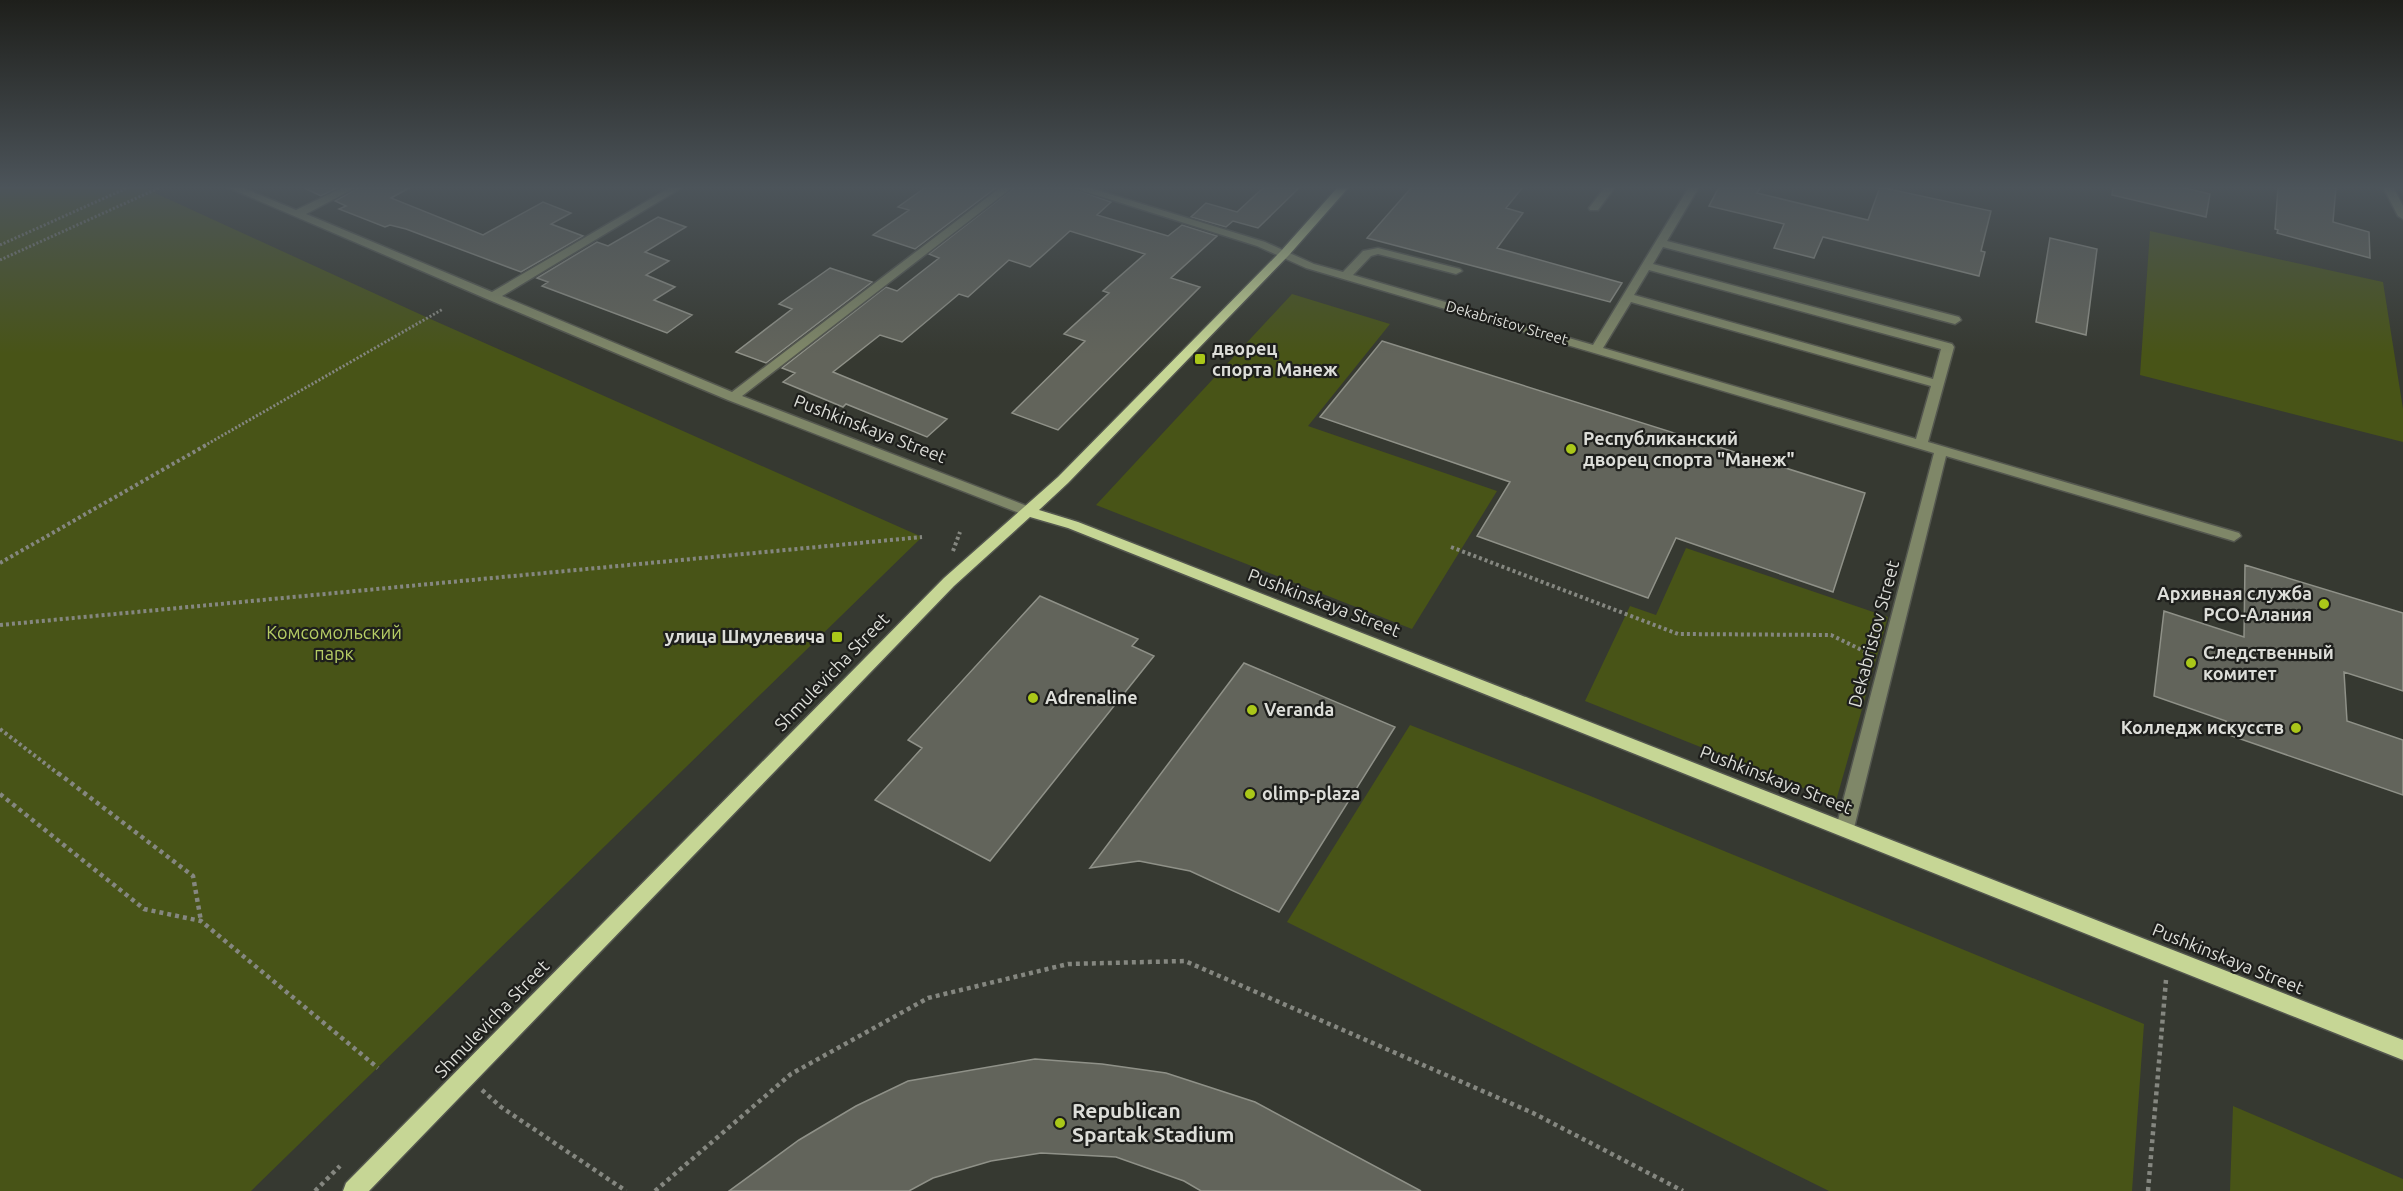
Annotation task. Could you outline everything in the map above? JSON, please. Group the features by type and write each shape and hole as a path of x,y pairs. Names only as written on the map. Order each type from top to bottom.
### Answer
{"main road":[{"name":"Shmulevicha Street","path":"354,1191 949,582 1063,480 1294,243"},
{"name":"Pushkinskaya Street","path":"1027,511 1073,525 2403,1050"}],"street":[{"name":"Pushkinskaya Street","path":"364,243 733,397 1027,511"},
{"path":"491,297 584,243"},
{"path":"733,397 935,243"},
{"name":"Dekabristov Street","path":"1252,243 1285,253 1310,266 2234,536"},
{"path":"1596,349 1660,243 1955,320"},
{"path":"1345,276 1367,253 1378,251 1456,271"},
{"path":"1646,266 1948,347 1921,444"},
{"path":"1628,297 1938,384"},
{"name":"Dekabristov Street","path":"1845,828 1941,450"}],"path":[{"path":"0,261 41,243"},
{"path":"0,563 443,309"},
{"path":"0,625 922,537"},
{"path":"1451,547 1678,634 1831,635 1887,662"},
{"path":"0,729 193,876 201,921"},
{"path":"0,794 144,909 201,921 378,1068"},
{"path":"2148,1191 2168,956"},
{"path":"655,1191 791,1074 928,998 1068,964 1185,962 1533,1113 1683,1191"},
{"path":"464,1078 626,1191"}],"green space":[{"name":"Комсомольский парк","path":"0,243 263,243 922,537 251,1191 0,1191"},
{"path":"2149,243 2203,243 2383,282 2403,409 2403,442 2140,375"},
{"path":"1292,294 1390,324 1308,426 1497,491 1412,629 1096,505"},
{"path":"1686,548 1888,617 1836,801 1585,701 1630,606 1656,615"},
{"path":"1410,725 1588,795 2144,1024 2132,1191 1829,1191 1287,922"},
{"path":"2233,1106 2403,1179 2403,1191 2230,1191"}],"building":[{"path":"442,243 572,243 521,272"},
{"path":"596,243 608,246 614,243 660,243 645,252 669,261 646,275 675,287 654,300 692,315 667,333 542,286 548,282 537,278"},
{"path":"896,243 923,243 915,249"},
{"path":"944,243 1057,243 1030,267 1009,260 968,297 959,294 902,342 880,335 833,372 947,419 927,437 846,404 843,407 783,382 795,373 782,368 886,287 897,291 939,258 929,254"},
{"path":"1108,243 1210,243 1171,278 1200,287 1058,430 1012,413 1085,341 1064,334 1109,293 1103,291 1145,254"},
{"path":"1384,243 1501,243 1497,248 1622,283 1610,302"},
{"path":"1776,243 1821,243 1814,258 1774,248"},
{"path":"1845,243 1983,243 1981,251 1985,252 1979,276"},
{"path":"2049,243 2070,243 2097,249 2086,335 2036,322"},
{"path":"2313,243 2369,243 2370,258"},
{"path":"830,268 872,282 766,363 736,352 792,309 779,304"},
{"name":"Республиканский дворец спорта \"Манеж\"","path":"1382,341 1865,493 1833,592 1676,538 1648,598 1477,536 1510,482 1320,417"},
{"path":"2245,565 2403,613 2403,691 2344,672 2347,721 2403,740 2403,795 2226,734 2226,721 2154,696 2164,611 2244,637"},
{"name":"Adrenaline","path":"1040,596 1138,639 1132,646 1154,656 990,861 875,800 922,748 908,740"},
{"name":"olimp-plaza","path":"1244,663 1395,727 1279,912 1190,871 1139,861 1090,868"},
{"name":"Republican Spartak Stadium","path":"1035,1059 1102,1064 1166,1073 1255,1102 1421,1191 1201,1191 1184,1181 1116,1157 1041,1153 991,1161 933,1178 909,1191 729,1191 799,1140 856,1106 908,1081"}],"place":[{"name":"дворец спорта Манеж","path":"1200,359"},
{"name":"Республиканский дворец спорта \"Манеж\"","path":"1571,449"},
{"name":"Архивная служба РСО-Алания","path":"2324,604"},
{"name":"улица Шмулевича","path":"837,637"},
{"name":"Следственный комитет","path":"2191,663"},
{"name":"Adrenaline","path":"1033,698"},
{"name":"Veranda","path":"1252,710"},
{"name":"Колледж искусств","path":"2296,728"},
{"name":"olimp-plaza","path":"1250,794"},
{"name":"Republican Spartak Stadium","path":"1060,1123"}]}
